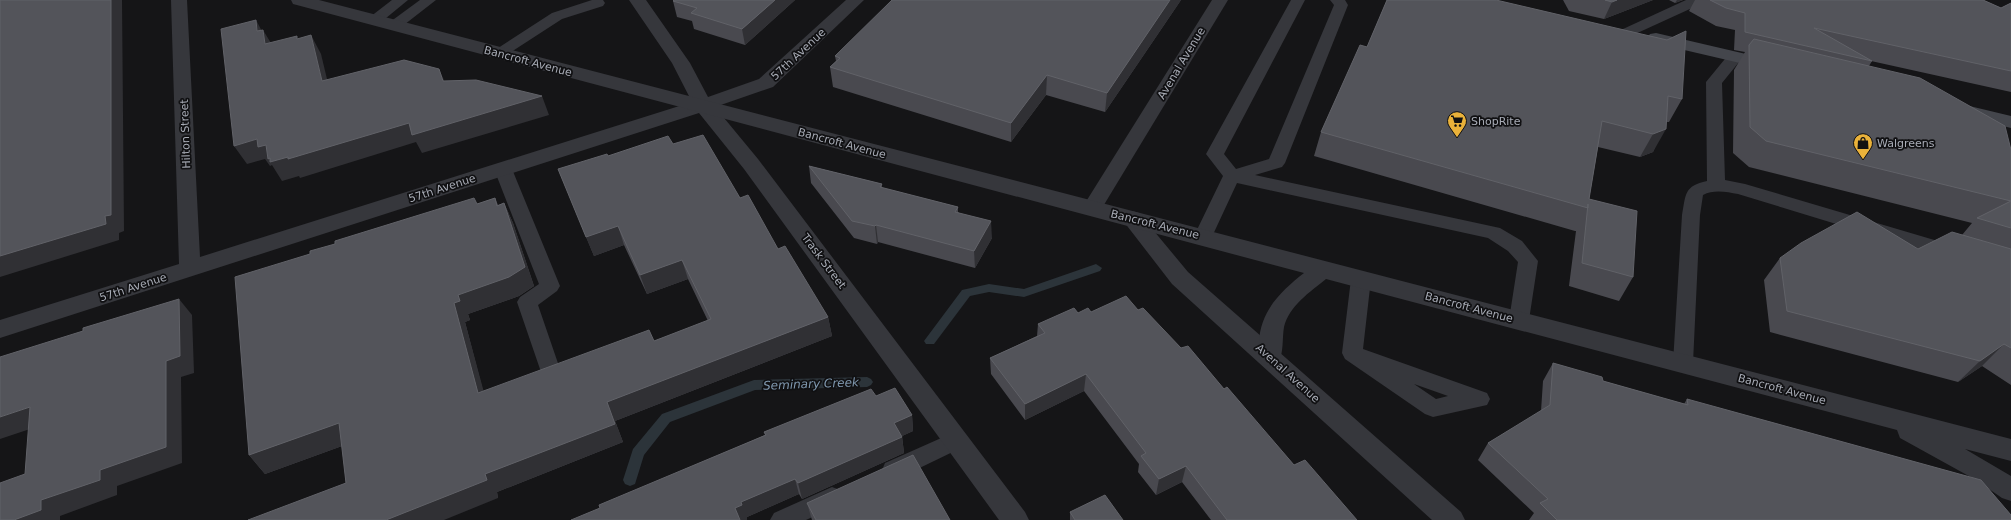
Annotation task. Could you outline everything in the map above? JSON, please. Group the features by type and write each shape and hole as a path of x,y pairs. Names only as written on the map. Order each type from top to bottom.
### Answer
{"main road":[{"path":"1621,30 1789,69"},
{"path":"1942,105 2011,122"}],"street":[{"name":"Hilton Street","path":"179,0 190,269"},
{"name":"Bancroft Avenue","path":"299,0 1203,236 2011,450"},
{"name":"Trask Street","path":"637,0 681,63 703,106 751,164 1015,520"},
{"name":"57th Avenue","path":"0,329 703,106 766,83 856,0"},
{"name":"Avenal Avenue","path":"1092,208 1220,0"},
{"name":"Avenal Avenue","path":"1132,218 1180,278 1451,520"},
{"path":"1270,357 1270,335 1275,316 1285,301 1323,269"},
{"path":"1878,414 1985,472 2011,490"}],"lane":[{"path":"375,20 401,0"},
{"path":"395,25 428,0"},
{"path":"1298,0 1215,154 1232,176 1493,233 1515,246 1528,261 1518,320"},
{"path":"1203,236 1232,176 1276,163 1341,5 1337,0"},
{"path":"1621,30 1698,0"},
{"path":"500,53 557,16 598,3"},
{"path":"1716,185 1714,82 1735,57"},
{"path":"503,169 550,286 527,302 551,372"},
{"path":"1683,363 1691,215 1695,192 1703,187 1716,185 1739,188 1966,256"},
{"path":"1352,353 1361,279"},
{"path":"1352,353 1397,369 1479,399 1434,408 1352,353"},
{"path":"873,479 957,440"},
{"path":"782,520 852,488"}],"building":[{"path":"0,0 111,0 111,215 105,216 106,224 0,256"},
{"path":"775,0 742,29 691,13 697,8 673,1"},
{"path":"892,0 1170,0 1107,93 1047,75 1011,123 830,67 840,58 835,56"},
{"path":"1387,0 1496,0 1667,40 1686,31 1682,99 1668,96 1666,129 1653,134 1602,121 1589,199 1637,211 1633,277 1582,263 1588,208 1321,132 1360,45 1367,47"},
{"path":"1605,0 1617,0 1612,2"},
{"path":"1710,0 1983,0 2001,8 2011,3 2011,71 1814,28 1872,61 1745,32 1745,13 1726,8"},
{"path":"256,20 257,31 263,30 265,44 297,36 297,39 311,35 322,81 404,60 439,69 443,81 476,80 542,96 412,135 409,123 288,159 288,157 270,162 270,158 268,159 266,145 258,147 257,139 234,146 221,29"},
{"path":"1754,39 1920,78 2005,126 2011,150 2011,201 1766,141 1750,127 1749,45"},
{"path":"703,135 740,198 748,195 778,249 785,246 828,317 607,402 615,424 485,474 487,480 386,520 248,520 346,483 339,423 249,455 235,277 310,254 310,251 335,244 335,241 474,198 477,204 495,198 497,206 504,203 525,267 509,277 458,295 460,301 454,303 478,393 649,330 654,341 711,319 682,260 640,275 618,226 586,237 558,169 607,154 608,156 668,136 673,144"},
{"path":"809,166 882,184 880,187 958,207 955,212 991,221 974,251 876,225 852,221"},
{"path":"2011,201 2011,228 1977,218"},
{"path":"1857,212 1918,249 1952,232 2011,249 2011,348 2004,344 1980,361 1787,311 1780,258 1801,243"},
{"path":"1126,296 1138,310 1143,308 1181,348 1188,346 1224,389 1227,387 1294,465 1305,460 1357,520 1227,520 1186,466 1159,479 1141,456 1146,453 1086,374 1025,404 990,358 1045,333 1038,324 1074,308 1078,313 1088,308 1091,312"},
{"path":"179,299 180,356 166,361 166,447 100,470 100,480 41,500 41,510 14,520 0,520 0,483 25,474 30,407 0,417 0,357 83,331 83,328"},
{"path":"1553,363 1602,377 1603,381 1688,405 1687,399 1981,480 2011,515 2011,520 1557,520 1540,503 1548,499 1488,443 1550,405"},
{"path":"895,388 912,415 894,423 902,437 798,483 795,479 741,502 742,505 735,508 740,520 571,520 600,508 599,505 766,435 764,432 871,389 876,396"},
{"path":"913,455 950,520 816,520 807,503"},
{"path":"1105,495 1123,520 1075,520 1070,512"}],"waterway":[{"name":"Seminary Creek","path":"930,341 966,293 989,288 1024,293 1096,268"},
{"name":"Seminary Creek","path":"630,480 638,453 666,418 754,385 867,382"}],"place":[{"name":"ShopRite","path":"1457,138"},
{"name":"Walgreens","path":"1863,160"}]}
